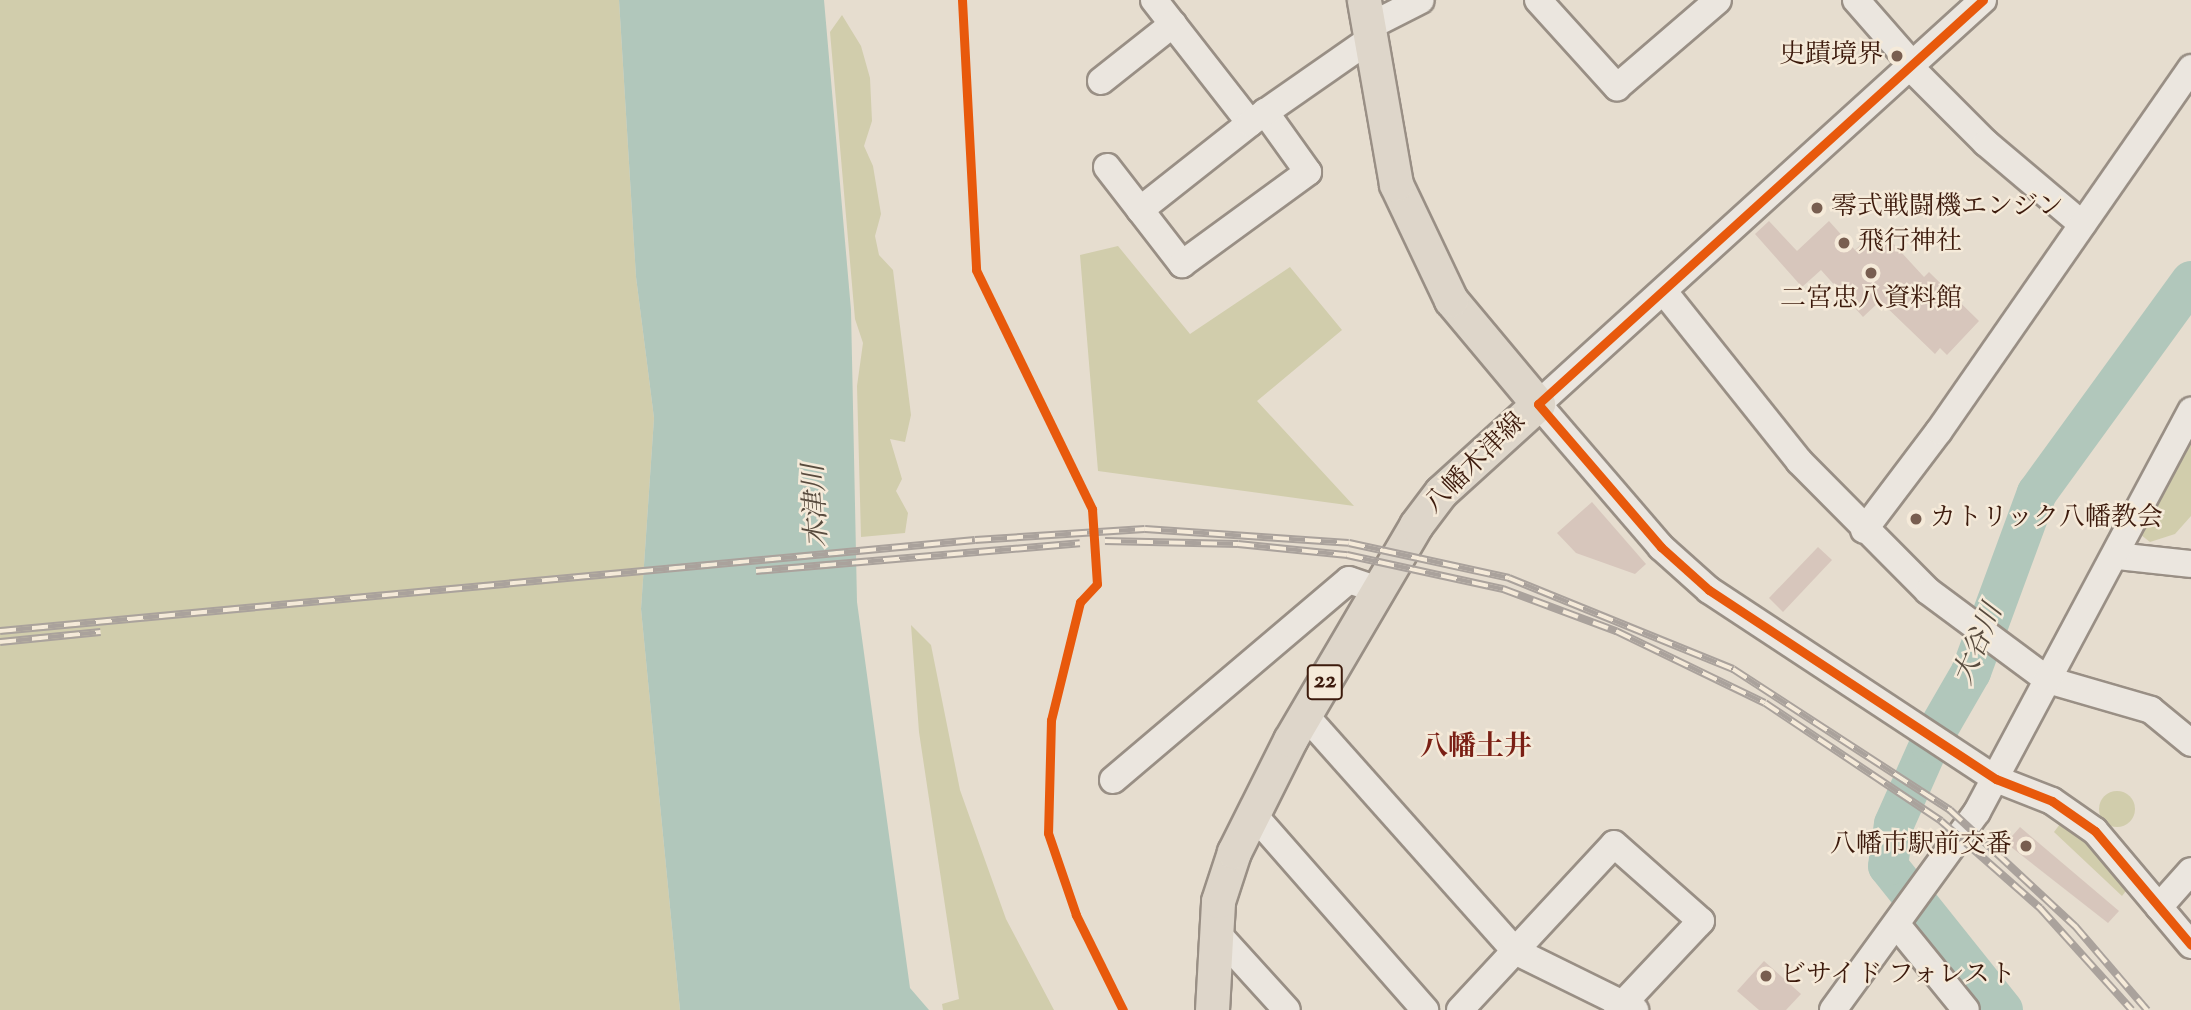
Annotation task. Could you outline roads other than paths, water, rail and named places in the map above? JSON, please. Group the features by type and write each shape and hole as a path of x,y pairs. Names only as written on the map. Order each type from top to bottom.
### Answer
{"main road":[{"name":"八幡木津線","path":"1212,1010 1216,932 1222,889 1253,814 1305,715 1378,590 1441,492 1538,404 1451,300 1395,184 1367,22"}],"street":[{"path":"1107,167 1182,264 1308,172 1154,0"},
{"path":"1140,210 1258,118 1367,22 1421,0"},
{"path":"1538,0 1616,88 1718,0"},
{"path":"1856,0 1911,65 1986,143 2082,223"},
{"path":"1983,0 1665,293 1538,404 1661,547 1709,590 1996,779 2052,801 2095,831 2159,907 2188,932"},
{"path":"1101,81 1173,24"},
{"path":"1864,530 2191,68"},
{"path":"1665,293 1756,412 1864,530 1948,607 2048,680 2151,710 2191,743"},
{"path":"1833,1010 1929,880 1996,779 2117,556 2191,411"},
{"path":"2117,556 2191,564"},
{"path":"1113,780 1349,580 1378,590"},
{"path":"1305,715 1516,951 1625,1008 1700,921 1614,844 1516,951 1460,1010"},
{"path":"1253,814 1425,1010"},
{"path":"2159,907 2191,871"},
{"path":"1900,921 1966,1010"},
{"path":"1216,932 1287,1010"}],"water":[{"name":"木津川","path":"619,0 824,0 851,310 857,602 910,988 929,1010 680,1010 641,609 654,418 636,277"}],"waterway":[{"name":"大谷川","path":"2003,1010 1888,866 1894,824 1930,743 1971,672 2037,493 2191,281"}],"railway":[{"path":"0,631 975,540 1145,529 1349,543 1509,578 1733,669 1950,810 2075,926 2147,1010"},
{"path":"1105,541 1238,544 1347,555 1503,589 1616,631 1765,703 1941,821 2040,908 2132,1010"},
{"path":"756,571 1080,543"},
{"path":"0,642 101,632"}],"place":[{"name":"史蹟境界","path":"1897,56"},
{"name":"零式戦闘機エンジン","path":"1817,208"},
{"name":"飛行神社","path":"1844,243"},
{"name":"二宮忠八資料館","path":"1871,273"},
{"name":"カトリック八幡教会","path":"1916,519"},
{"name":"八幡市駅前交番","path":"2026,846"},
{"name":"ビサイド フォレスト","path":"1766,976"}],"district":[{"name":"八幡土井","path":"1476,748"}]}
